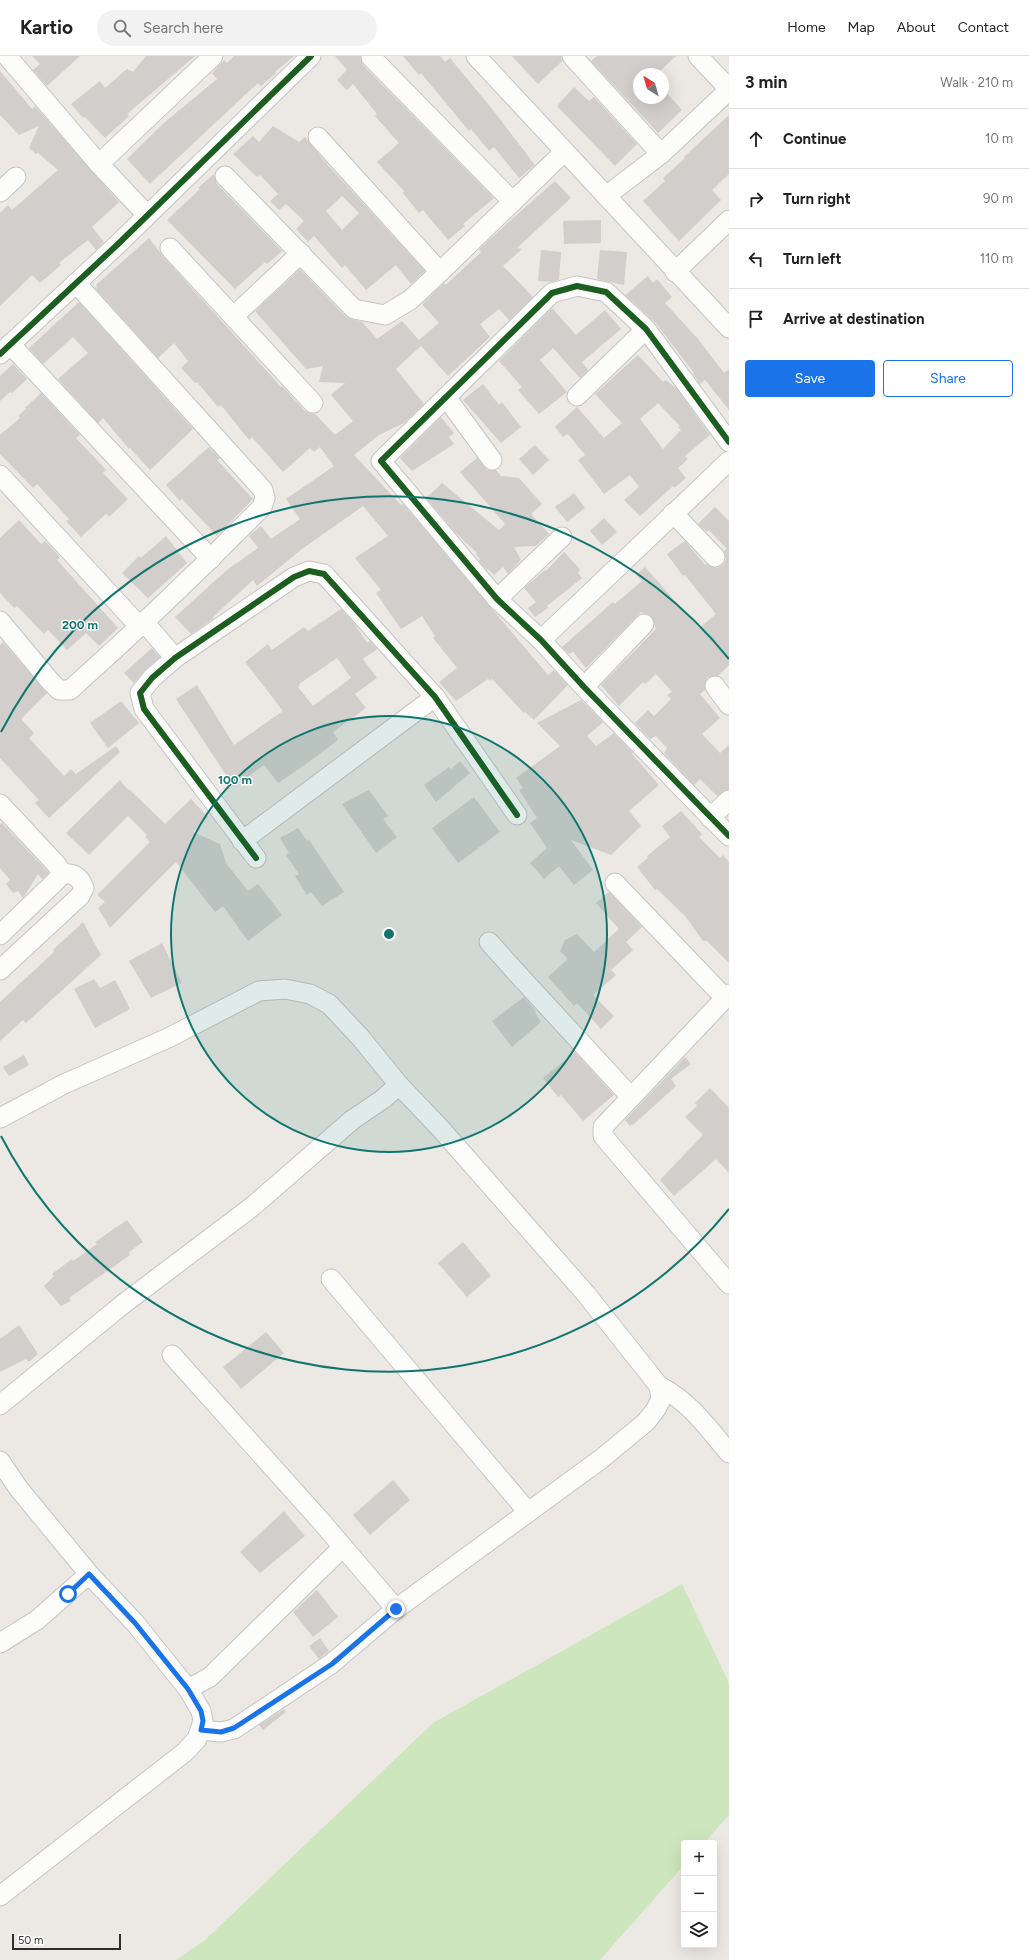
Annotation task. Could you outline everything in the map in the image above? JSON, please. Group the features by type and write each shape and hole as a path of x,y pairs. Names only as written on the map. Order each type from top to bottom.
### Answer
{"street":[{"path":"7,56 99,164 146,214"},
{"path":"99,164 214,56"},
{"path":"211,559 5,349 76,283 311,56"},
{"path":"476,56 675,272 729,328"},
{"path":"572,56 661,154"},
{"path":"606,196 661,154 729,90 698,56"},
{"path":"370,57 514,202"},
{"path":"318,137 440,272"},
{"path":"225,176 354,309 385,316 410,300 514,202 564,152"},
{"path":"0,192 16,177"},
{"path":"675,272 729,220"},
{"path":"170,248 313,403"},
{"path":"234,316 301,253"},
{"path":"0,621 59,690 70,690 143,625 211,559 262,507 265,498 263,490 76,283"},
{"path":"729,442 646,329 606,292 577,286 552,293 381,461 497,599 541,640 584,687 729,836"},
{"path":"577,396 646,329"},
{"path":"446,397 492,460"},
{"path":"541,640 729,461"},
{"path":"0,475 175,658"},
{"path":"673,514 715,557"},
{"path":"497,599 562,537"},
{"path":"256,858 144,709 140,693 152,678 175,658 294,577 309,570 324,574 435,697 517,815"},
{"path":"584,687 644,624"},
{"path":"714,686 729,705"},
{"path":"242,841 435,697"},
{"path":"710,818 729,800"},
{"path":"0,804 56,864 63,874"},
{"path":"0,934 63,874 71,874 80,879 84,888 80,896 0,970"},
{"path":"615,883 727,996 603,1127 603,1136 729,1284"},
{"path":"490,942 631,1097"},
{"path":"0,1118 64,1084 168,1038 259,991 286,989 310,994 329,1004 360,1037 399,1085 440,1128 586,1294 659,1386 684,1402 729,1453"},
{"path":"0,1405 122,1305 253,1206 352,1120 383,1099 399,1085"},
{"path":"331,1279 528,1512"},
{"path":"172,1355 343,1547 396,1609"},
{"path":"201,1730 221,1732 234,1728 332,1664 396,1609 601,1458 646,1422 656,1409 661,1399 659,1386"},
{"path":"0,1461 19,1489 89,1574 135,1623 188,1689 201,1711 203,1721 197,1739 185,1752 0,1896"},
{"path":"188,1689 210,1677 343,1547"},
{"path":"0,1643 37,1620 89,1574"}],"green space":[{"path":"682,1584 729,1683 729,1815 707,1840 681,1840 681,1868 600,1960 176,1960 205,1940 433,1723"}],"building":[{"path":"32,56 80,56 47,86 33,70 40,64"},
{"path":"146,56 195,56 127,114 129,116 105,138 85,117 83,118 71,104 100,81 105,88 127,69 133,72"},
{"path":"234,56 294,56 261,86 258,83 150,184 127,159 165,122 217,79 212,73 224,60 227,63"},
{"path":"335,56 360,56 363,65 494,198 463,224 465,226 448,240 423,210 419,213 403,193 404,191 377,162 399,143 375,116 377,114 353,84 347,90 337,80 347,70"},
{"path":"403,56 440,56 445,62 450,58 493,110 535,165 519,178 494,147 489,151 471,129 469,131 421,73 419,75"},
{"path":"512,56 561,56 562,61 538,84"},
{"path":"597,56 676,56 663,68 633,68 633,104 669,104 669,95 682,110 658,133 591,61"},
{"path":"0,71 32,109 35,106 119,202 92,227 104,242 96,250 88,240 59,263 61,265 40,283 32,275 0,306 0,213 8,205 12,210 58,170 38,153 36,154 29,148 39,126 19,135 0,115"},
{"path":"574,87 589,101 594,97 637,144 615,166 557,106"},
{"path":"729,115 729,174 712,190 721,200 679,241 643,201 665,181 663,178 685,158 684,157"},
{"path":"273,126 299,142 305,137 327,164 425,271 411,284 396,265 366,290 345,265 342,268 314,236 308,242 296,229 304,221 286,204 279,210 270,201 278,194 260,175 257,177 233,154 253,136 259,142","holes":["342,196 359,213 342,230 326,211"]},
{"path":"214,174 217,184 282,251 267,264 265,262 235,289 167,220"},
{"path":"555,181 571,198 517,248 522,249 503,266 533,297 509,320 499,309 480,324 490,337 448,376 421,346 396,369 424,404 404,423 379,435 354,455 401,505 403,504 548,675 554,670 568,685 534,720 525,712 524,713 492,679 490,681 488,679 456,701 439,682 457,668 433,638 435,636 422,616 401,629 376,593 381,590 355,558 388,536 363,506 302,549 257,586 253,580 213,617 214,618 191,634 175,617 227,570 258,548 249,536 261,526 271,539 300,519 286,499 334,466 320,447 314,452 310,448 283,472 252,437 249,440 221,405 218,407 197,382 195,383 181,368 188,361 174,343 158,358 95,288 97,287 96,285 149,238 162,255 281,387 282,386 305,411 315,414 335,435 353,421 331,395 345,383 319,382 323,366 306,369 255,311 300,269 346,317 362,322 377,339 402,321 419,340 439,323 422,304 444,283 446,285 481,252 479,249"},
{"path":"601,220 601,243 564,244 563,221"},
{"path":"541,250 561,252 559,280 551,282 538,281"},
{"path":"600,250 627,252 624,285 597,279"},
{"path":"648,276 653,283 657,279 672,297 665,303 698,339 724,373 729,369 729,410 705,380 700,384 693,374 694,373 655,322 625,295"},
{"path":"79,302 193,429 150,470 130,448 129,449 103,418 98,423 58,379 88,353 73,337 43,364 29,348"},
{"path":"552,308 576,335 605,310 621,329 582,362 588,370 580,378 553,348 540,360 567,392 539,414 518,390 522,387 499,361"},
{"path":"638,355 663,382 666,380 677,389 710,435 685,456 688,459 678,468 686,478 674,488 673,486 640,516 624,500 639,487 630,475 604,494 578,460 585,455 568,434 563,437 555,427 577,407 604,438 622,423 595,394","holes":["658,403 680,426 678,427 681,430 663,449 640,419"]},
{"path":"13,364 27,379 12,393 10,392 0,401 0,376"},
{"path":"483,384 499,405 502,402 521,427 501,443 463,400"},
{"path":"41,393 80,435 76,438 106,470 103,473 128,499 109,517 106,514 81,537 66,521 69,519 37,484 33,488 0,454 0,435 20,418 18,416"},
{"path":"441,417 454,433 449,437 454,444 412,471 400,458"},
{"path":"535,445 549,460 533,475 519,459"},
{"path":"209,447 220,458 217,460 253,499 217,536 182,499 180,501 166,485"},
{"path":"477,458 487,470 496,470 501,476 519,478 542,504 531,514 549,534 536,546 514,547 521,560 508,574 503,567 494,575 488,569 487,570 479,561 480,559 476,554 477,553 455,532 426,498 442,483 499,530 505,524 460,472"},
{"path":"574,493 585,508 567,522 555,507"},
{"path":"715,507 729,521 729,665 718,676 708,677 705,682 705,690 700,694 720,718 702,734 720,753 729,745 729,789 717,796 700,779 694,785 664,753 667,748 656,736 650,739 635,723 648,710 654,716 671,699 667,695 672,692 656,674 645,684 643,682 619,706 601,685 656,629 651,616 641,612 586,668 573,652 569,654 562,647 613,602 615,604 642,581 636,575 645,567 699,628 716,614 685,575 683,576 667,554 685,541 705,565 706,564 717,568 723,565 726,560 724,551 727,549 709,530 707,532 698,524"},
{"path":"604,518 617,532 602,545 590,531"},
{"path":"19,520 41,544 45,541 60,557 57,560 118,628 99,646 86,633 67,650 48,630 44,634 17,606 14,608 0,593 0,538"},
{"path":"166,536 187,563 148,598 122,573 139,556 141,558"},
{"path":"564,552 580,569 578,573 582,578 547,606 548,608 535,617 528,608 536,602 524,588 545,570 546,571"},
{"path":"341,609 354,623 367,643 370,641 377,649 363,659 377,678 355,694 366,708 333,732 338,740 278,783 264,765 234,787 176,699 197,685 234,745 283,711 245,662 268,644 272,650 304,627 308,631","holes":["337,658 351,678 313,706 298,687 300,685 299,684"]},
{"path":"3,642 47,693 21,719 34,733 29,738 64,776 71,769 76,774 116,746 120,752 49,818 35,803 39,800 0,758 0,645"},
{"path":"152,648 160,657 145,670 134,683 124,673"},
{"path":"581,700 603,722 587,736 596,746 614,733 633,753 632,754 659,785 629,811 641,826 611,855 571,840 593,870 574,885 559,866 544,879 530,863 547,848 530,823 537,818 519,790 523,788 516,778 560,746 537,723"},
{"path":"121,701 139,723 108,748 90,723"},
{"path":"460,761 470,773 436,802 424,785 449,767 451,769"},
{"path":"120,780 128,790 129,789 165,824 191,799 208,817 193,832 220,844 226,863 248,891 258,884 282,915 248,941 223,906 215,912 176,862 110,928 98,908 105,902 97,895 150,842 145,837 147,835 128,816 89,855 66,833"},
{"path":"369,790 388,816 383,819 397,837 376,853 342,804"},
{"path":"474,797 500,832 458,863 432,828"},
{"path":"681,811 702,834 699,837 720,858 723,855 729,862 729,963 707,941 703,941 686,917 657,889 655,890 637,867 648,858 647,856 670,837 662,826"},
{"path":"2,823 49,873 42,879 38,874 23,898 18,891 13,893 6,884 10,880 0,868 0,824"},
{"path":"298,828 307,841 309,840 344,892 322,906 311,892 307,895 295,876 299,874 286,855 289,853 280,838"},
{"path":"609,892 642,927 626,942 633,950 611,970 616,975 593,995 614,1016 601,1029 577,1003 574,1006 548,977 568,959 560,951 565,940 577,934 594,952 619,929 596,903"},
{"path":"83,922 101,955 26,1023 23,1020 0,1041 0,1002 54,952 53,950"},
{"path":"162,943 182,983 151,998 129,961"},
{"path":"94,979 100,988 115,980 130,1009 95,1028 74,989"},
{"path":"524,997 536,1011 535,1012 541,1022 512,1047 492,1021"},
{"path":"575,1052 614,1095 583,1121 561,1095 558,1097 543,1078"},
{"path":"24,1055 29,1065 9,1076 3,1067"},
{"path":"685,1057 691,1064 671,1079 676,1086 633,1125 632,1124 630,1126 625,1120"},
{"path":"710,1088 729,1108 729,1173 716,1159 674,1196 660,1180 703,1135 685,1117 697,1106 695,1103"},
{"path":"127,1220 143,1242 129,1252 130,1255 69,1298 71,1301 61,1306 44,1286 54,1276 52,1274 72,1259 73,1261 97,1244 95,1242"},
{"path":"463,1242 491,1276 467,1297 438,1263"},
{"path":"19,1325 38,1354 29,1362 26,1359 0,1372 0,1339"},
{"path":"266,1332 284,1353 241,1389 223,1367"},
{"path":"393,1480 410,1500 370,1535 353,1515"},
{"path":"284,1511 305,1536 260,1573 240,1552"},
{"path":"317,1590 338,1617 313,1637 293,1612"},
{"path":"320,1638 329,1651 319,1659 309,1646"},
{"path":"284,1709 286,1712 263,1730 259,1725"}],"cycle path":[{"path":"0,354 117,245 311,56"},
{"path":"729,442 646,329 606,292 577,286 552,293 381,461 497,599 541,640 584,687 729,836"},
{"path":"256,858 144,709 140,693 152,678 175,658 294,577 309,571 324,574 435,697 517,815"}],"route":[{"path":"68,1594 89,1574 135,1623 188,1689 201,1711 203,1721 201,1730 221,1732 234,1728 332,1664 396,1609"}]}
